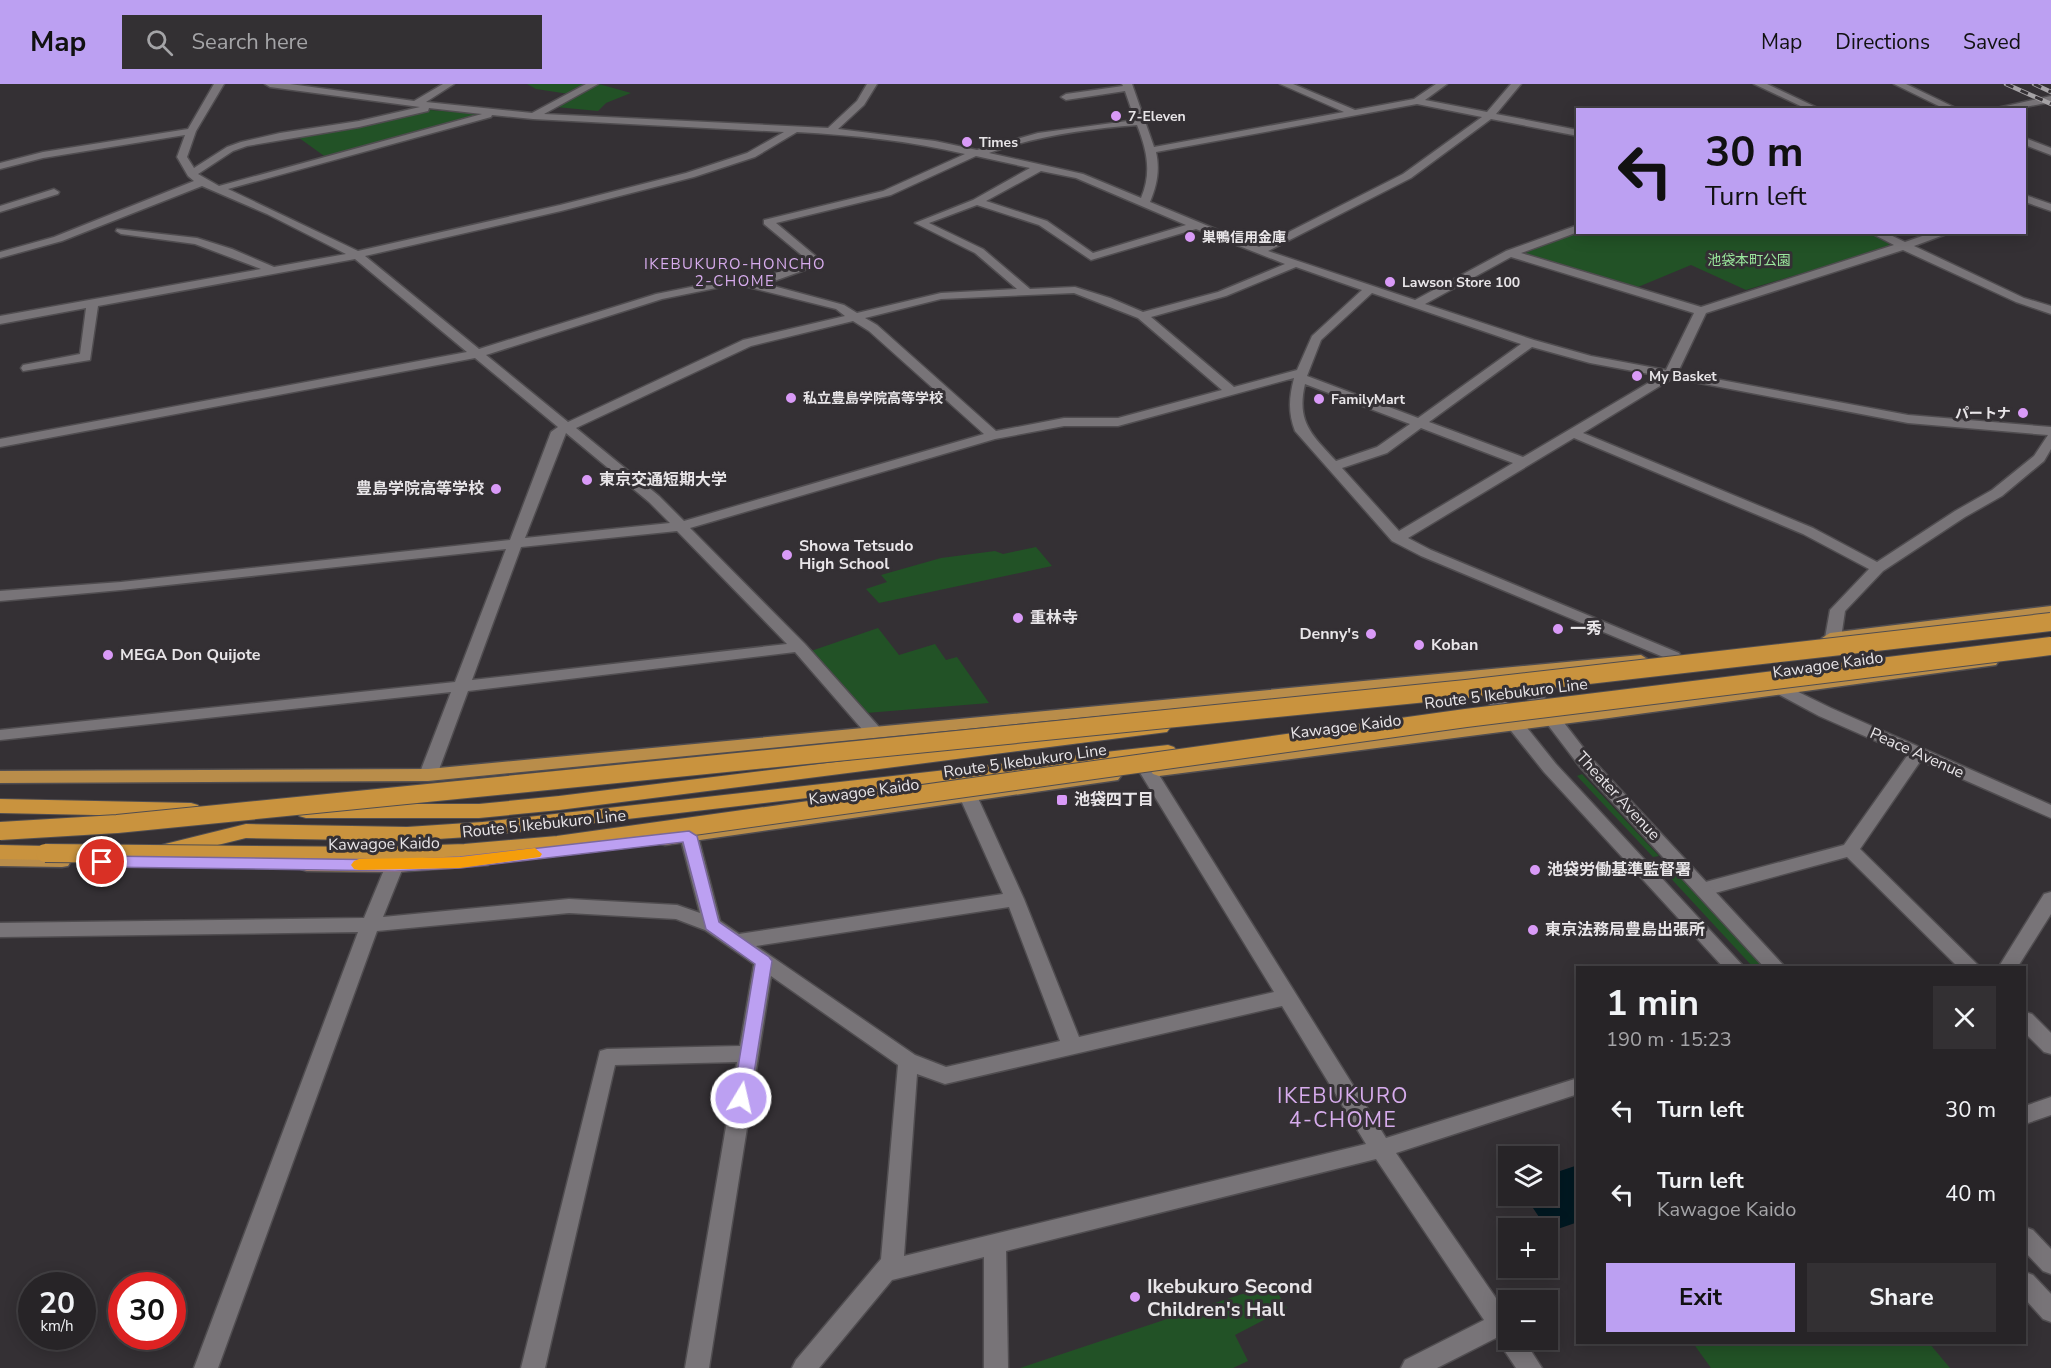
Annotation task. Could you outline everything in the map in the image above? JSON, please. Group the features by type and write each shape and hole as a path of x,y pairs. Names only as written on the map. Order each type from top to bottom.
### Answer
{"highway":[{"name":"Kawagoe Kaido","path":"0,777 429,775 874,732 1471,682 1515,671 1673,656 2051,611"},
{"name":"Route 5 Ikebukuro Line","path":"0,831 117,824 291,807 2051,622"},
{"name":"Route 5 Ikebukuro Line","path":"0,852 379,856 465,853 558,844 1466,718 2051,646"},
{"name":"Kawagoe Kaido","path":"0,860 395,865 460,862 689,836 1148,771 1553,721 2051,654"},
{"path":"0,806 413,813 479,811 796,774 1471,682"},
{"path":"122,862 246,831 407,834 483,829 1466,718"}],"street":[{"path":"219,84 191,131 182,157 197,178 357,255 654,499 682,525 799,647 874,732"},
{"path":"270,84 431,106 533,116 830,131 906,140 976,153 1079,176 1259,251 1419,303 1530,343 1590,359 1908,419 2050,431 2039,458 1997,493 1960,514 1878,568 1838,610 1833,638"},
{"path":"417,104 449,84"},
{"path":"533,116 593,84"},
{"path":"830,131 861,103 872,84"},
{"path":"1285,84 1352,111"},
{"path":"1417,101 1442,84"},
{"path":"1259,251 1407,176 1490,116 1516,84"},
{"path":"1759,84 1813,108"},
{"path":"1899,84 1952,108"},
{"path":"1066,97 1127,86 1152,150 1152,191 1145,202"},
{"path":"2003,108 2051,99"},
{"path":"1152,150 1352,111 1417,101 1576,133"},
{"path":"0,255 58,239 197,178 230,149 243,144 400,116 431,106"},
{"path":"218,189 497,112"},
{"path":"754,284 818,263 768,222 887,193 976,153 1027,138 1069,130 1141,122"},
{"path":"0,320 357,255 690,175 751,155 795,130"},
{"path":"0,166 37,157 191,131"},
{"path":"2026,141 2051,152"},
{"path":"1027,292 979,251 920,223 977,202 1040,167"},
{"path":"0,209 54,192"},
{"path":"2028,201 2051,196"},
{"path":"2028,201 2051,208"},
{"path":"977,202 1043,223 1091,257 1196,225"},
{"path":"1419,303 1510,253 1576,229"},
{"path":"121,231 197,241 275,271"},
{"path":"1878,234 2020,300 2051,310"},
{"path":"1510,253 1701,311 1941,234"},
{"path":"1142,316 1222,294 1296,263"},
{"path":"0,443 475,354 660,296 736,282 754,284 840,307 873,328 993,435"},
{"path":"1371,288 1316,339 1302,375 1296,416 1302,431 1397,538 1673,656"},
{"path":"429,775 558,432 567,427 747,343 941,296 1076,290 1142,316 1231,390"},
{"path":"27,368 86,357 92,304"},
{"path":"1397,538 1575,434 1670,375 1701,311"},
{"path":"1332,466 1382,450 1530,343"},
{"path":"0,596 122,586 682,525 993,435 1064,422 1119,422 1231,390 1302,375 1526,463"},
{"path":"1575,434 1808,531 1878,568"},
{"path":"0,735 463,686 799,647"},
{"name":"Theater Avenue","path":"1515,671 1586,763 1776,966"},
{"name":"Theater Avenue","path":"1471,682 1515,725 1557,776 1734,966"},
{"name":"Peace Avenue","path":"1784,690 2051,812"},
{"path":"1704,889 1850,850 1918,753"},
{"path":"1148,771 1381,1149 1498,1320"},
{"path":"969,798 1015,899 1072,1046"},
{"path":"689,836 712,925"},
{"path":"1850,850 1970,966"},
{"path":"206,1368 370,925 395,865"},
{"path":"736,942 1015,899"},
{"path":"2008,966 2051,899"},
{"path":"0,930 370,925 569,906 677,912 712,925 908,1061 945,1076 1287,997"},
{"path":"697,1368 764,961"},
{"path":"2026,1021 2051,1046"},
{"path":"533,1368 607,1057 748,1054"},
{"path":"804,1368 892,1263 908,1061"},
{"path":"886,1271 1381,1149 1576,1087"},
{"path":"2026,1115 2051,1106"},
{"path":"2026,1238 2051,1264"},
{"path":"995,1244 996,1368"},
{"path":"2026,1283 2051,1311"},
{"path":"1413,1368 1498,1336"},
{"path":"1518,1350 1530,1368"}],"green space":[{"path":"527,84 587,84 569,94 536,89"},
{"path":"599,84 631,93 606,103 598,111 556,107"},
{"path":"429,110 485,114 327,158 295,135 383,122"},
{"name":"池袋本町公園","path":"1576,232 1576,234 1872,234 1888,242 1890,247 1746,290 1691,265 1638,287 1527,254 1526,251"},
{"path":"1036,547 1052,566 879,603 866,589 887,582 881,575 941,558 995,551 1003,554"},
{"path":"878,628 899,655 935,644 946,660 957,657 989,703 866,713 811,651"},
{"path":"1582,774 1659,856 1653,857 1577,776"},
{"path":"1673,870 1764,966 1752,966 1665,872"},
{"path":"1272,1284 1287,1308 1235,1335 1248,1361 1233,1368 1020,1368"},
{"path":"1694,1344 1930,1344 1950,1368 1711,1368"}],"water":[{"path":"1576,1166 1576,1223 1558,1229 1558,1218 1540,1218 1532,1206 1558,1206 1558,1172"}],"railway":[{"path":"2006,84 2051,104"},
{"path":"2034,84 2051,92"}],"slow traffic":[{"path":"359,865 460,862 535,854"}],"place":[{"name":"7-Eleven","path":"1116,116"},
{"name":"Times","path":"967,142"},
{"name":"巣鴨信用金庫","path":"1190,237"},
{"name":"Lawson Store 100","path":"1390,282"},
{"name":"My Basket","path":"1637,376"},
{"name":"私立豊島学院高等学校","path":"791,398"},
{"name":"FamilyMart","path":"1319,399"},
{"name":"パートナ","path":"2023,413"},
{"name":"東京交通短期大学","path":"587,480"},
{"name":"豊島学院高等学校","path":"496,489"},
{"name":"Showa Tetsudo High School","path":"787,555"},
{"name":"重林寺","path":"1018,618"},
{"name":"一秀","path":"1558,629"},
{"name":"Denny's","path":"1371,634"},
{"name":"Koban","path":"1419,645"},
{"name":"MEGA Don Quijote","path":"108,655"},
{"name":"池袋四丁目","path":"1062,800"},
{"name":"池袋労働基準監督署","path":"1535,870"},
{"name":"東京法務局豊島出張所","path":"1533,930"},
{"name":"Ikebukuro Second Children's Hall","path":"1135,1297"}],"district":[{"name":"IKEBUKURO-HONCHO 2-CHOME","path":"735,272"},
{"name":"IKEBUKURO 4-CHOME","path":"1343,1108"}],"route":[{"path":"102,862 395,865 460,862 689,836 712,925 764,961 741,1098"}]}
